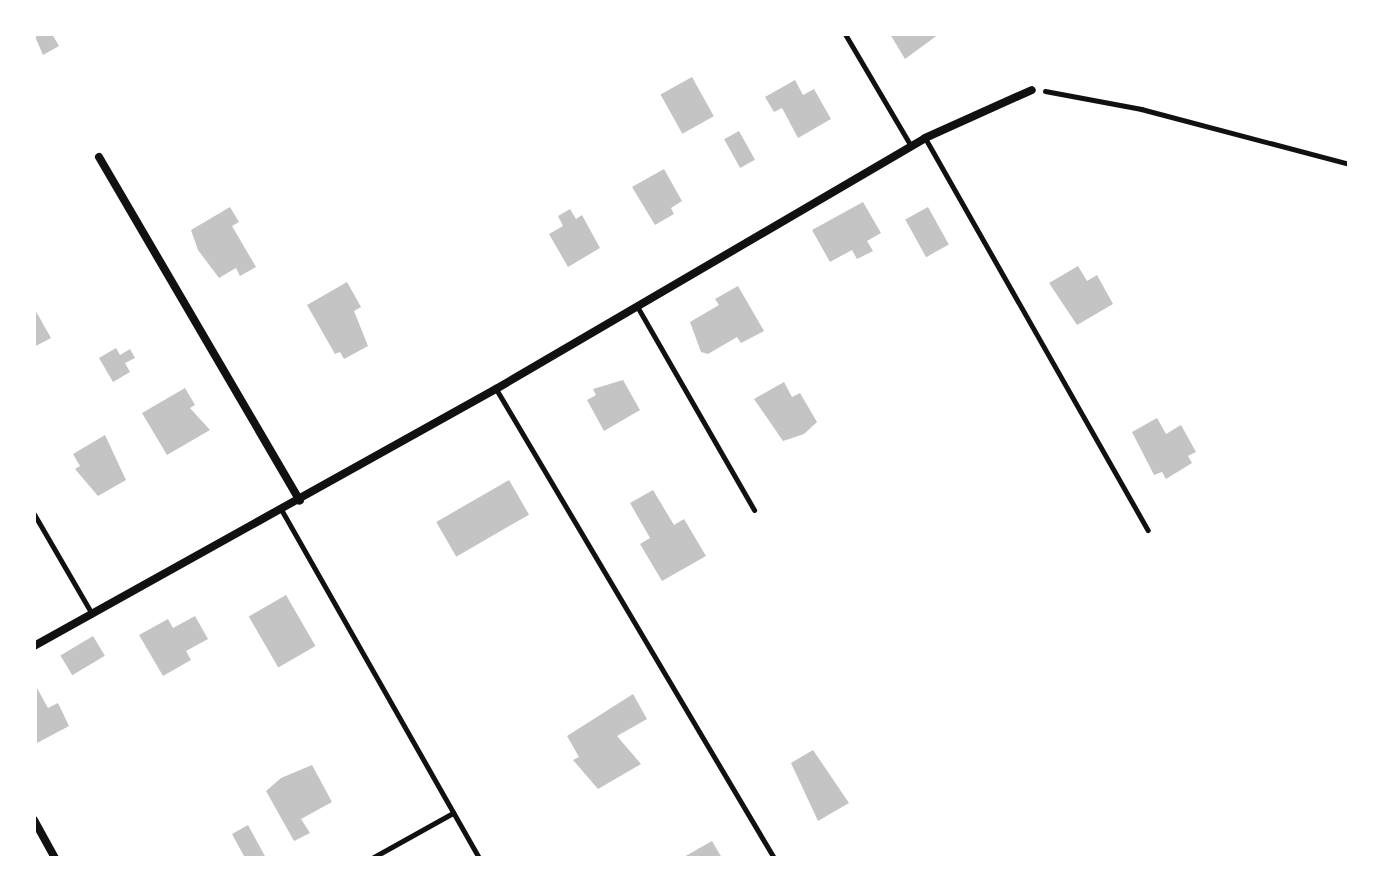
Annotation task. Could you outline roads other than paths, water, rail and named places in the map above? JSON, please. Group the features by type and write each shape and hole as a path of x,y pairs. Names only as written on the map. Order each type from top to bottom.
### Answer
{"street":[{"path":"34,646 300,501 638,308 925,138 1032,90"},
{"path":"99,157 300,501"},
{"path":"34,820 55,858"}],"lane":[{"path":"845,34 911,146"},
{"path":"925,138 1148,530"},
{"path":"638,308 754,510"},
{"path":"496,389 774,858"},
{"path":"282,511 479,858"},
{"path":"34,514 92,615"},
{"path":"372,858 453,813"}]}
